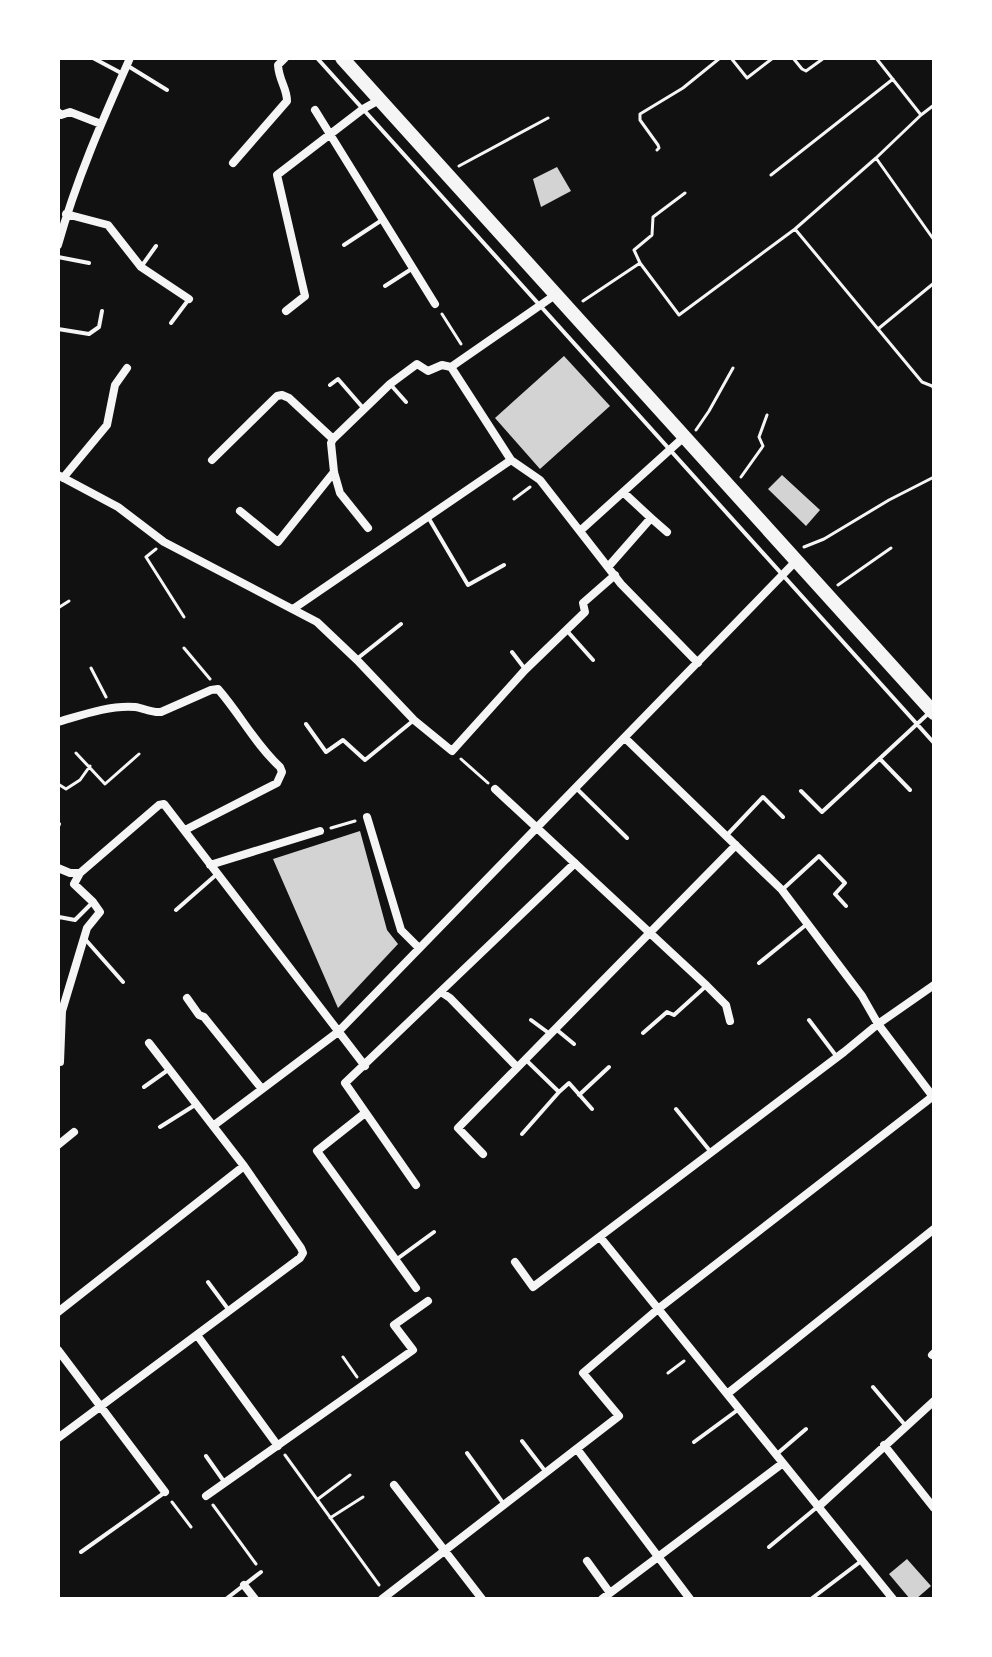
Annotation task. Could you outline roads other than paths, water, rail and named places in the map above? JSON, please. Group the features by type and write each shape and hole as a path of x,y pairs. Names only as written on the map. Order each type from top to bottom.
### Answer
{"main road":[{"path":"342,58 933,712"}],"street":[{"path":"233,163 287,101 278,65 285,58"},
{"path":"58,245 62,212 127,66"},
{"path":"286,311 305,296 277,175 379,100"},
{"path":"315,110 435,304"},
{"path":"58,112 61,115 70,112 101,124"},
{"path":"62,212 108,225 141,267 189,299"},
{"path":"451,367 555,295"},
{"path":"368,528 340,493 331,452 333,439 390,384 417,364 428,371 442,365 451,367 511,460 540,480 621,584 698,663"},
{"path":"127,368 115,385 107,425 61,476 118,507 164,542 317,622 414,720 452,751 525,670 585,612 583,603 615,575"},
{"path":"212,460 277,396 282,395 333,439"},
{"path":"580,531 670,450 686,440"},
{"path":"293,609 511,460"},
{"path":"240,511 278,542 334,472"},
{"path":"623,492 667,532"},
{"path":"608,567 651,518"},
{"path":"213,1126 338,1032 783,576 793,557"},
{"path":"58,722 100,710 134,707 161,712 218,689 282,772 277,783 185,830"},
{"path":"384,1597 619,1416 583,1373 658,1309 933,1098 878,1024 862,996 782,890 625,738"},
{"path":"495,789 707,986 726,1005 730,1021"},
{"path":"59,1062 60,1010 87,928 100,912 74,884 80,873 159,805 164,804 365,1066"},
{"path":"367,817 401,930 419,948"},
{"path":"210,865 320,831"},
{"path":"483,1154 458,1128 736,845"},
{"path":"416,1185 345,1083 575,863"},
{"path":"58,868 80,873"},
{"path":"515,1262 533,1287 878,1024 934,985"},
{"path":"441,992 517,1067"},
{"path":"187,998 262,1089"},
{"path":"58,1438 303,1253 244,1166 149,1043"},
{"path":"365,1113 317,1151 416,1288"},
{"path":"58,1145 74,1132"},
{"path":"58,1312 244,1166"},
{"path":"727,1394 934,1229"},
{"path":"600,1237 893,1599"},
{"path":"206,1496 413,1350 394,1325 428,1301"},
{"path":"197,1335 278,1446"},
{"path":"58,1350 165,1492"},
{"path":"818,1507 934,1401"},
{"path":"884,1445 934,1508"},
{"path":"577,1449 690,1599"},
{"path":"602,1599 783,1463"},
{"path":"394,1485 482,1599"},
{"path":"587,1561 610,1593"},
{"path":"244,1585 255,1599"}],"lane":[{"path":"93,58 127,66 167,90"},
{"path":"317,58 934,743"},
{"path":"344,245 382,220"},
{"path":"141,267 156,246"},
{"path":"58,257 89,263"},
{"path":"385,286 413,268"},
{"path":"171,323 189,299"},
{"path":"58,329 89,334 99,327 102,311"},
{"path":"330,385 338,379 364,409"},
{"path":"390,384 406,402"},
{"path":"428,517 468,585 504,565"},
{"path":"357,660 401,624"},
{"path":"566,630 593,660"},
{"path":"512,652 525,670"},
{"path":"801,791 822,812 933,712"},
{"path":"306,724 326,752 343,740 365,760 414,720"},
{"path":"880,759 910,790"},
{"path":"576,788 627,838"},
{"path":"726,835 763,797 783,817"},
{"path":"782,890 819,856 845,883 835,894 846,906"},
{"path":"176,910 217,874"},
{"path":"58,919 75,920 93,902"},
{"path":"759,963 807,924"},
{"path":"84,937 123,982"},
{"path":"643,1033 667,1012 674,1015 707,986"},
{"path":"531,1020 574,1044"},
{"path":"809,1020 837,1057"},
{"path":"525,1059 559,1092"},
{"path":"579,1095 609,1067"},
{"path":"144,1087 170,1070"},
{"path":"522,1134 569,1083 592,1109"},
{"path":"160,1127 196,1104"},
{"path":"676,1109 711,1153"},
{"path":"396,1260 434,1232"},
{"path":"208,1282 229,1311"},
{"path":"873,1387 906,1427"},
{"path":"694,1442 739,1409"},
{"path":"776,1455 806,1429"},
{"path":"522,1441 546,1473"},
{"path":"467,1453 504,1505"},
{"path":"206,1456 225,1483"},
{"path":"81,1552 165,1492"},
{"path":"769,1547 818,1507"},
{"path":"811,1599 862,1561"},
{"path":"226,1599 261,1572"}]}
